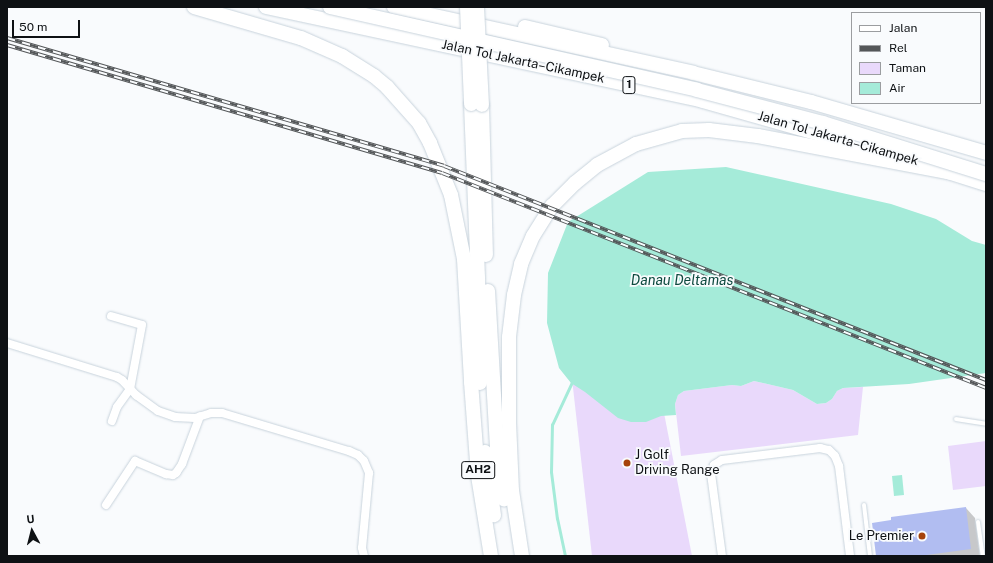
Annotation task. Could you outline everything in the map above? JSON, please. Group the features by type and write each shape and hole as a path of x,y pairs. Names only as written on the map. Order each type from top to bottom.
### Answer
{"highway":[{"path":"194,7 301,38 342,56 369,72 387,87 419,123 430,143 444,176 458,227 464,259 475,381"},
{"name":"Jalan Tol Jakarta–Cikampek","path":"266,7 703,101 853,143 986,184"},
{"name":"1","path":"330,7 697,90 823,123 986,174"},
{"name":"1","path":"367,7 815,113 986,166"},
{"name":"Jalan Tol Jakarta–Cikampek","path":"394,7 693,73 811,102 986,153"},
{"path":"432,7 574,38 659,59 693,73"},
{"path":"467,7 476,104 497,448 512,556"},
{"path":"475,381 478,278 476,104 477,7"},
{"path":"522,556 512,491 509,361 513,301 519,270 533,236 552,206 574,183 597,165 623,149 651,139 694,130 740,133 952,173"},
{"name":"AH2","path":"475,381 478,476 491,556"},
{"name":"AH2","path":"475,381 500,556"}],"street":[{"path":"111,316 142,325 130,389 117,407 112,420"},
{"path":"7,342 122,380 130,389 158,411 182,419 222,413 349,451 358,456 364,462 369,473 362,548 364,556"},
{"path":"106,505 135,461 166,474 173,475 176,473 182,464 200,416"},
{"path":"722,556 711,474 714,466 722,460 820,448 829,450 835,456 838,466 850,556"}],"lane":[{"path":"956,419 986,424"},
{"path":"864,505 870,556"},
{"path":"978,522 983,556"}],"green space":[{"name":"J Golf Driving Range","path":"654,362 692,556 592,556 571,370"},
{"path":"754,381 793,390 817,404 826,403 832,399 837,391 843,388 863,387 858,435 681,456 675,404 678,395 684,391 732,385 741,386"},
{"path":"986,441 986,486 953,490 948,446"}],"water":[{"name":"Danau Deltamas","path":"726,167 891,204 936,219 972,241 986,245 986,373 909,384 843,388 837,391 832,399 826,403 817,404 793,390 754,381 741,386 732,385 684,391 678,395 675,404 676,415 661,416 646,422 631,422 618,418 571,383 559,368 547,323 548,273 568,222 648,172"},
{"path":"902,475 904,495 894,496 892,476"}],"building":[{"name":"Le Premier","path":"966,507 971,549 919,556 876,556 872,523 891,520 891,517"}],"waterway":[{"path":"565,556 557,519 551,472 552,425 573,380"}],"railway":[{"path":"7,38 444,166 986,380"},
{"path":"7,45 442,173 986,388"}],"place":[{"name":"J Golf Driving Range","path":"627,463"},
{"name":"Le Premier","path":"922,536"}]}
